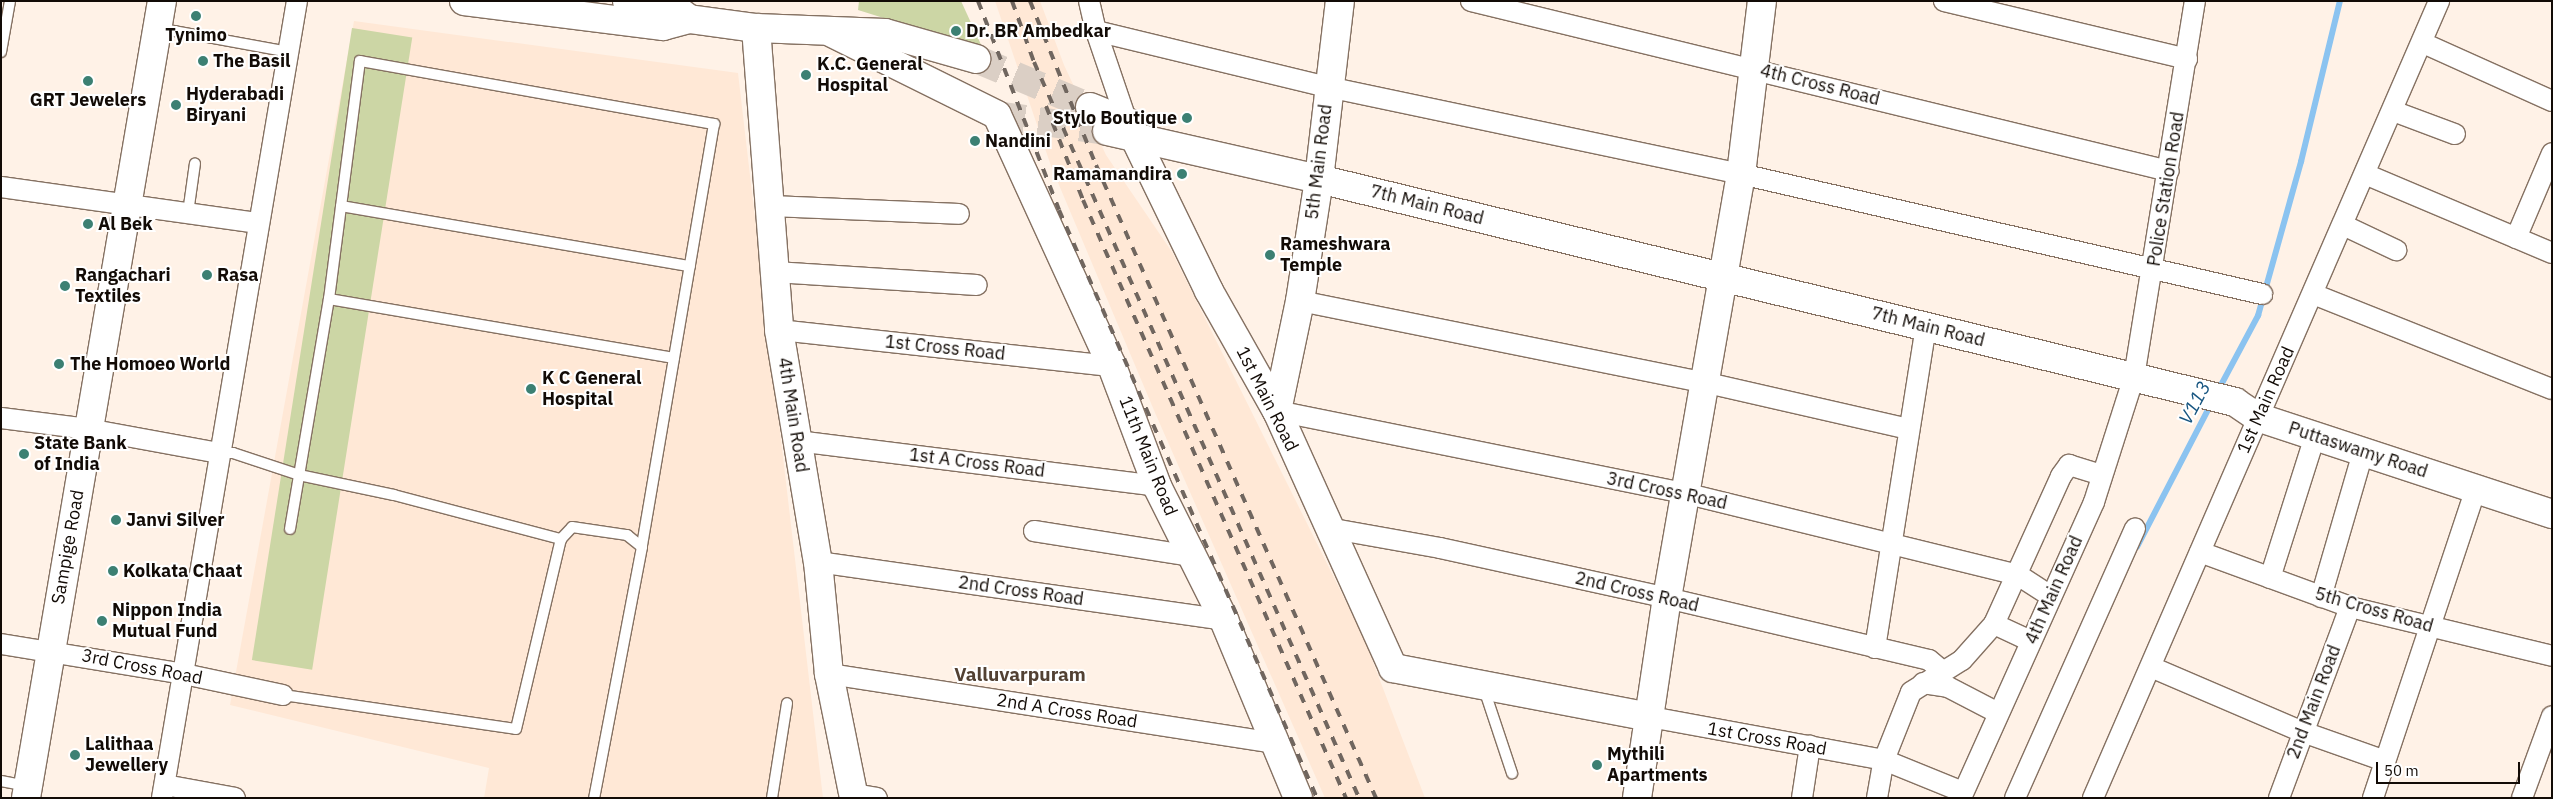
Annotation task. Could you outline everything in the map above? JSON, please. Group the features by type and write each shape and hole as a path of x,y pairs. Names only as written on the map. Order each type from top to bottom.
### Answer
{"main road":[{"name":"Sampige Road","path":"26,792 162,1"},
{"path":"464,1 520,5 663,26 688,19 756,28 832,33 885,33 976,59"},
{"path":"627,1 672,6 688,19"},
{"name":"5th Main Road","path":"1277,411 1300,301 1319,178 1328,87 1340,1"},
{"path":"1637,798 1684,493 1741,174 1762,1"},
{"name":"4th Main Road","path":"756,28 779,330 796,441 818,562 830,674 861,797"},
{"name":"11th Main Road","path":"832,33 996,114 1112,366 1157,486 1224,620 1298,798"},
{"name":"7th Main Road","path":"1090,107 1122,129 1722,278 2167,384"},
{"name":"1st Main Road","path":"1122,129 1277,411 1328,528 1393,668 1483,686"},
{"name":"Puttaswamy Road","path":"2167,384 2235,402 2257,417 2552,514"},
{"path":"1483,686 1650,717"}],"street":[{"path":"235,798 164,791 219,453 297,1"},
{"path":"1090,1 1122,129"},
{"name":"4th Cross Road","path":"1471,1 2169,171"},
{"path":"1944,1 2187,58"},
{"name":"Police Station Road","path":"2134,377 2154,268 2195,1"},
{"name":"1st Main Road","path":"2094,797 2257,417 2423,43 2438,1"},
{"path":"1096,31 1328,87 1741,174 2262,294"},
{"path":"2423,43 2552,101"},
{"path":"2392,111 2455,134"},
{"path":"2516,238 2552,152"},
{"path":"2365,174 2552,253"},
{"path":"1,187 258,223"},
{"path":"771,206 959,214"},
{"path":"2343,225 2396,250"},
{"path":"775,272 977,285"},
{"path":"2313,294 2552,389"},
{"path":"1300,301 1703,382 1909,429"},
{"path":"1875,648 1894,544 1909,429 1926,327"},
{"name":"1st Cross Road","path":"779,330 1112,366"},
{"name":"4th Main Road","path":"1962,795 2050,596 2094,502 2134,377"},
{"name":"3rd Cross Road","path":"1277,411 1684,493 2018,575 2050,596"},
{"path":"1,418 88,429 219,453"},
{"path":"2270,578 2315,436"},
{"name":"1st A Cross Road","path":"796,441 1157,486"},
{"path":"2321,597 2363,452"},
{"path":"1877,798 1884,760 1911,692 1941,670 1962,660 1994,624 2018,575 2054,488 2069,465 2102,475"},
{"path":"2373,798 2476,489"},
{"name":"2nd Cross Road","path":"1328,528 1440,548 1667,598 1929,660 1941,670"},
{"path":"2015,798 2135,528"},
{"path":"1034,531 1192,556"},
{"name":"5th Cross Road","path":"2200,552 2350,607 2552,656"},
{"name":"2nd Cross Road","path":"818,562 1224,620"},
{"name":"2nd Main Road","path":"2279,798 2350,607"},
{"path":"1994,624 2030,641"},
{"name":"3rd Cross Road","path":"1,644 184,674 283,695"},
{"path":"2150,667 2303,732 2385,760"},
{"name":"2nd A Cross Road","path":"830,674 1274,743"},
{"path":"1923,683 1948,687 1998,713"},
{"path":"2522,798 2552,716"},
{"name":"1st Cross Road","path":"1650,717 1884,760 1962,795"},
{"path":"1802,798 1810,746"}],"lane":[{"path":"1,52 10,1"},
{"path":"157,28 278,50"},
{"path":"290,529 329,299 360,61 714,124 642,547 594,798"},
{"path":"188,213 195,163"},
{"path":"342,206 690,266"},
{"path":"329,299 674,358"},
{"path":"219,453 233,453 299,475 394,495 561,539"},
{"path":"283,695 516,729 561,539 572,527 627,535 642,547"},
{"path":"1483,686 1512,773"},
{"path":"772,798 787,703"},
{"path":"1,781 26,792"}],"shaded area":[{"path":"995,1 1040,1 1064,65 1106,155 1172,252 1363,636 1425,798 1325,798 1156,415 1051,166"},
{"name":"K C General Hospital","path":"354,21 738,73 823,798 484,798 489,768 230,705"}],"green space":[{"path":"859,1 961,1 983,49 858,10"},
{"path":"352,28 412,38 312,670 252,660"}],"waterway":[{"name":"V113","path":"2219,389 2258,316 2301,162 2340,1"},
{"name":"V113","path":"2137,547 2211,404"}],"tunnel":[{"path":"976,59 1090,107"},
{"path":"997,115 1107,131"}],"railway":[{"path":"978,1 1059,210 1317,798"},
{"path":"1012,1 1034,62 1359,798"},
{"path":"1030,1 1096,165 1376,798"},
{"path":"1046,106 1083,200 1346,798"}],"place":[{"name":"Tynimo","path":"196,16"},
{"name":"Dr. BR Ambedkar","path":"956,31"},
{"name":"The Basil","path":"203,61"},
{"name":"K.C. General Hospital","path":"806,75"},
{"name":"GRT Jewelers","path":"88,81"},
{"name":"Hyderabadi Biryani","path":"176,105"},
{"name":"Stylo Boutique","path":"1187,118"},
{"name":"Nandini","path":"975,141"},
{"name":"Ramamandira","path":"1182,174"},
{"name":"Al Bek","path":"88,224"},
{"name":"Rameshwara Temple","path":"1270,255"},
{"name":"Rasa","path":"207,275"},
{"name":"Rangachari Textiles","path":"65,286"},
{"name":"The Homoeo World","path":"59,364"},
{"name":"K C General Hospital","path":"531,389"},
{"name":"State Bank of India","path":"24,454"},
{"name":"Janvi Silver","path":"116,520"},
{"name":"Kolkata Chaat","path":"113,571"},
{"name":"Nippon India Mutual Fund","path":"102,621"},
{"name":"Lalithaa Jewellery","path":"75,755"},
{"name":"Mythili Apartments","path":"1597,765"}],"district":[{"name":"Valluvarpuram","path":"1020,675"}]}
